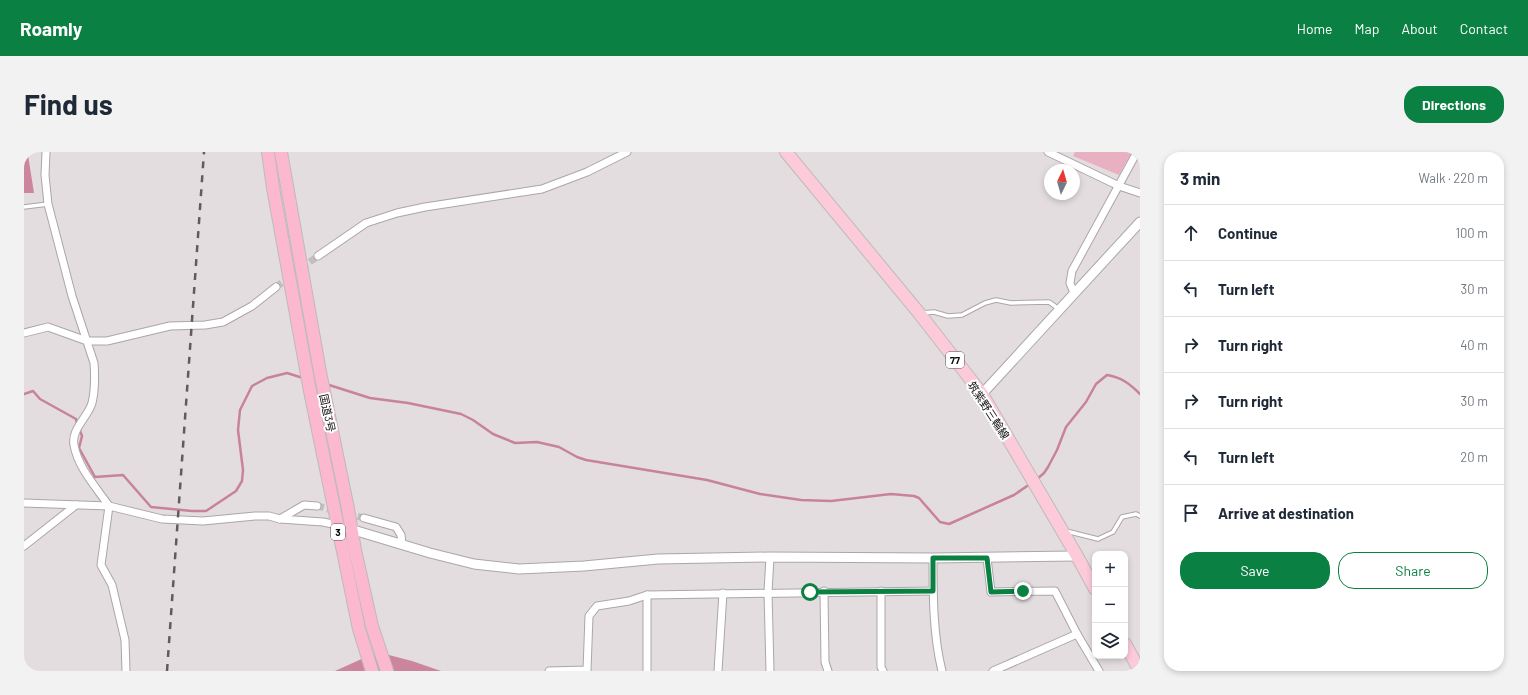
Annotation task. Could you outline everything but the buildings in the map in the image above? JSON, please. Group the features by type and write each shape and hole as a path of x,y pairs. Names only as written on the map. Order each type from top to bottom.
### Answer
{"highway":[{"name":"国道3号","path":"268,152 273,188 310,391 359,629 372,671"},
{"name":"国道3号","path":"281,152 324,395 355,550 372,626 387,671"}],"main road":[{"name":"筑紫野三輪線","path":"786,152 919,313 982,394 1094,587"},
{"path":"1128,651 1136,670"}],"street":[{"path":"46,152 45,175 48,204 72,296 94,363 94,388 91,404 75,434 74,444 80,465 109,506 101,565 112,585 125,640 126,671"},
{"path":"318,256 366,223 426,206 542,189 587,172 627,152"},
{"path":"1048,152 1119,186 1140,193"},
{"path":"1074,293 1070,283 1072,271 1138,152"},
{"path":"982,394 1140,222"},
{"path":"24,333 48,327 87,341 107,341 170,326 205,325 223,322 252,306 276,287"},
{"path":"24,503 109,506 162,519 203,521 268,516 280,519 323,522 351,528 474,564 519,569 584,566 658,559 770,557 987,558 1077,556"},
{"path":"24,546 76,505"},
{"path":"280,519 304,505 317,506"},
{"path":"364,518 396,527 401,535 402,544"},
{"path":"770,557 768,592 770,671"},
{"path":"933,558 933,591 938,656 942,671"},
{"path":"987,558 991,592 1055,591 1077,634 1099,671"},
{"path":"549,671 587,670 588,616 597,606 629,601 647,595 824,591 933,591"},
{"path":"824,591 825,662 828,671"},
{"path":"881,591 881,667 883,671"},
{"path":"718,671 723,593"},
{"path":"647,595 647,671"},
{"path":"994,671 1077,634"}],"lane":[{"path":"24,207 48,204"},
{"path":"919,313 934,312 948,316 962,315 985,302 996,300 1011,303 1049,302 1059,309"},
{"path":"1061,530 1098,539 1113,532 1122,517 1136,514 1140,516"}],"shaded area":[{"path":"24,152 28,155 34,193 24,193"},
{"path":"1075,152 1132,152 1119,175 1073,156"},
{"path":"385,654 441,671 335,671 366,657"}],"waterway":[{"path":"79,428 82,436 79,448 95,477 123,475 151,507 206,511 236,491 242,481 243,470 238,430 240,410 252,386 267,378 287,373 303,378"},
{"path":"1036,480 1048,467 1057,450 1066,427 1086,402 1096,384 1107,375 1117,377 1133,387 1140,394"},
{"path":"326,384 370,398 408,403 461,414 473,420 493,434 515,443 537,442 559,447 577,457 586,460 707,480 760,494 801,500 831,501 891,494 914,496 919,498 940,522 949,524 1014,495 1030,484"},
{"path":"24,394 33,391 40,399 76,419 77,424"}],"tunnel":[{"path":"276,287 318,256"},
{"path":"317,506 364,518"}],"railway":[{"path":"167,671 204,152"}],"route":[{"path":"810,592 933,591 933,558 987,558 991,592 1023,591"}]}
